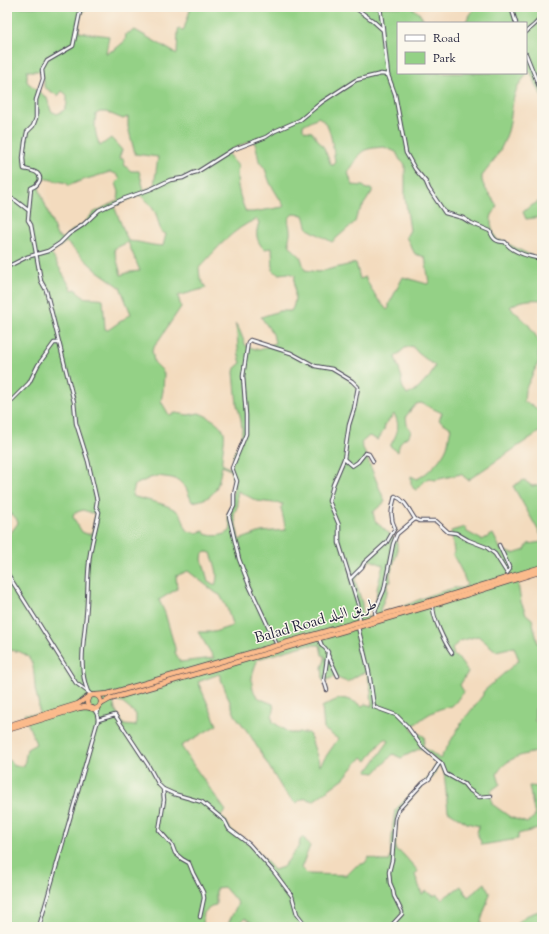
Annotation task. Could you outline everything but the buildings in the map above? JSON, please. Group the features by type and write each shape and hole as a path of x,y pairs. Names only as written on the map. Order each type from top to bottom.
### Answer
{"highway":[{"name":"Balad Road طريق البلد","path":"7,730 79,708 96,707 110,699 319,638 376,617 542,567"},
{"name":"Balad Road طريق البلد","path":"7,726 78,704 91,695 108,694 277,646 432,605 508,577 542,571"},
{"path":"91,695 101,700 96,707 87,703 91,695"}],"street":[{"path":"81,7 73,46 47,61 42,70 43,78 36,100 36,118 33,126 27,132 25,142 24,169 36,173 40,178 37,185 31,188 28,220 31,225 41,281 46,290 74,402 76,423 88,461 97,501 96,507 99,512 88,564 84,640 83,664 85,683 91,695"},
{"path":"354,7 383,30"},
{"path":"380,7 388,75 395,94 406,153 415,169 426,182 445,213 463,218 490,231 493,238 498,242 505,242 508,247 532,257 542,259"},
{"path":"511,7 516,22"},
{"path":"527,31 535,26 542,8"},
{"path":"527,56 542,94"},
{"path":"7,267 28,257 48,251 83,225 99,210 123,199 151,190 170,180 183,178 197,172 232,150 266,137 275,131 300,120 322,102 356,80 381,74 388,75"},
{"path":"7,197 21,204 28,210"},
{"path":"277,646 249,586 239,558 230,516 234,506 236,481 232,468 246,434 243,376 245,355 248,342 250,340 290,353 314,366 332,369 352,381 358,387 349,425 344,459 333,485 329,501 338,525 339,543 358,604 359,624 369,672 374,707 396,715 408,726 422,747 440,762 446,774 464,784 479,797 492,796"},
{"path":"7,405 29,383 38,365 54,343 59,343"},
{"path":"344,459 352,466 358,462 365,453 369,454 373,461"},
{"path":"351,579 364,563 387,542 395,528 391,520 391,510 395,496 400,498 415,519 419,521 436,521 448,532 456,533 468,540 486,547 495,554 508,577"},
{"path":"376,617 375,611 384,590 393,544 397,534 415,519"},
{"path":"499,545 510,569 508,577"},
{"path":"7,573 76,683 91,695"},
{"path":"432,605 433,614 452,653"},
{"path":"319,638 322,646 328,652 330,661 338,676"},
{"path":"327,690 324,680 328,652"},
{"path":"39,927 98,720 96,707"},
{"path":"98,720 116,715 148,765 158,785 174,794 202,802 225,821 228,829 249,844 274,872 292,896 297,914 307,927"},
{"path":"390,927 402,914 394,896 390,883 389,872 392,860 395,819 398,810 423,783 429,779 440,762"},
{"path":"163,789 164,800 159,830 172,845 175,853 189,863 202,890 204,898 200,917"}],"green space":[{"path":"7,7 87,7 80,18 79,32 109,36 106,53 114,50 125,41 126,34 135,30 177,54 178,31 179,29 184,29 191,7 411,7 419,13 425,22 397,22 397,74 527,74 527,22 466,22 474,9 471,7 542,7 542,97 530,71 517,88 514,95 508,131 500,150 482,176 482,180 485,188 497,206 491,218 491,224 497,240 506,241 508,244 532,256 542,257 542,300 525,300 510,307 528,324 538,339 540,346 538,355 539,361 525,390 524,402 532,405 542,413 542,430 468,480 461,474 435,480 428,478 416,490 413,488 411,483 411,476 417,479 426,473 438,461 447,447 451,428 439,420 442,413 421,403 416,404 406,416 407,425 411,430 409,436 401,442 398,452 390,446 395,438 398,426 394,414 385,425 384,430 378,440 369,436 361,443 385,502 373,512 375,521 397,541 397,553 390,574 391,582 388,582 387,592 380,610 381,613 402,607 430,595 454,588 462,588 467,585 453,555 454,552 451,531 465,527 467,532 482,540 493,534 501,550 513,554 525,550 528,544 542,542 542,574 522,580 518,584 521,602 526,614 532,619 538,644 542,642 542,701 535,709 535,721 542,725 542,751 516,757 505,764 497,774 500,784 491,791 492,804 510,817 527,823 535,816 529,786 542,787 542,828 518,834 518,839 482,845 477,833 479,826 467,823 448,811 444,772 440,764 431,779 423,785 397,815 394,832 396,839 395,850 402,853 418,871 415,875 422,894 426,891 434,896 436,894 442,899 461,886 468,897 485,883 490,894 481,921 481,927 258,927 245,918 237,927 216,927 228,924 238,903 224,887 216,888 216,905 211,906 204,913 204,925 209,927 7,927 7,758 14,766 24,766 27,749 36,744 24,714 39,714 39,704 35,690 34,671 30,660 22,653 7,650 7,538 18,523 16,518 11,514 7,515","holes":["27,71 41,71 44,87 58,96 62,91 67,95 67,105 63,111 57,114 51,111 47,98 27,82","106,112 123,119 128,117 128,127 135,154 158,157 154,186 144,190 139,171 131,171 125,166 123,158 119,158 122,150 111,138 100,146 95,130 96,114","318,117 323,120 331,137 335,162 334,165 331,165 324,148 312,132 305,131 303,129 303,125","250,141 254,142 259,161 265,169 270,183 284,206 246,212 239,189 237,177 238,166 228,154 235,148","384,147 396,152 400,160 405,164 405,197 410,230 406,237 415,254 425,257 429,283 427,284 403,277 387,310 377,298 366,280 366,277 360,279 356,263 318,272 305,270 300,256 289,243 289,218 293,214 304,215 308,229 332,242 355,222 357,215 372,192 372,189 352,185 348,172 364,151","110,172 116,174 120,179 116,183 119,192 118,200 93,213 84,223 67,234 63,239 57,236 39,188 42,178 67,183 68,186","140,195 150,204 156,214 161,232 166,234 163,246 128,241 114,206","257,219 259,223 257,230 259,243 264,249 272,248 273,271 278,274 289,273 295,275 295,299 291,311 279,311 261,317 273,334 275,343 259,350 246,346 235,323 241,363 235,368 234,372 237,405 242,429 241,441 234,453 232,467 229,468 222,464 224,432 217,423 199,413 188,415 176,413 169,415 161,401 164,374 154,362 152,350 181,307 178,296 206,288 200,278 199,268 218,247 240,228","66,242 96,270 120,287 131,314 108,330 105,329 103,299 84,297 81,296 76,289 72,290 51,253","128,242 140,271 121,275 114,249","412,346 418,353 435,366 430,376 418,389 407,395 402,385 402,378 395,357 405,348","222,466 230,470 234,487 232,506 228,513 228,519 231,527 230,531 218,536 205,534 204,531 196,533 188,531 181,516 176,511 164,505 132,496 135,485 158,476 178,480 186,488 192,502 207,498 211,495 219,481","238,491 257,501 283,504 281,508 286,530 261,532 239,540 234,514 238,505","83,510 95,514 92,534 82,532 73,517 74,513","207,552 211,553 217,573 215,585 208,581 202,559 203,553","370,560 383,565 372,617 363,617 362,603 355,580","188,571 220,595 227,608 232,626 214,632 198,632 214,658 180,662 175,652 165,613 159,600 177,589 176,576","478,636 496,651 514,647 519,660 483,692 483,695 462,722 440,759 423,746 425,737 420,734 416,734 411,728 430,714 452,706 464,692 460,685 468,672 458,658 454,656 452,648 460,641","306,645 320,645 322,655 325,656 322,667 323,681 335,677 347,682 360,674 367,672 372,706 365,704 362,706 350,700 338,699 322,707 324,729 338,739 320,765 309,733 289,733 273,722 273,704 256,695 252,686 252,677 258,659","219,674 235,715 250,735 283,790 296,804 300,800 304,799 313,801 344,778 362,757 367,761 386,738 389,741 367,772 375,773 393,754 401,758 421,748 438,762 428,778 395,810 390,861 381,861 369,857 365,863 356,866 347,875 307,874 301,868 310,846 303,837 300,840 299,846 283,867 274,870 253,846 230,829 226,821 221,816 226,811 181,746 217,725 198,682","113,701 121,702 136,714 136,726 124,725 115,710"]},
{"path":"542,200 542,217 526,219 523,212"},
{"path":"524,480 532,486 542,485 542,537 513,486"},
{"path":"542,910 542,927 514,927 525,916"}]}
